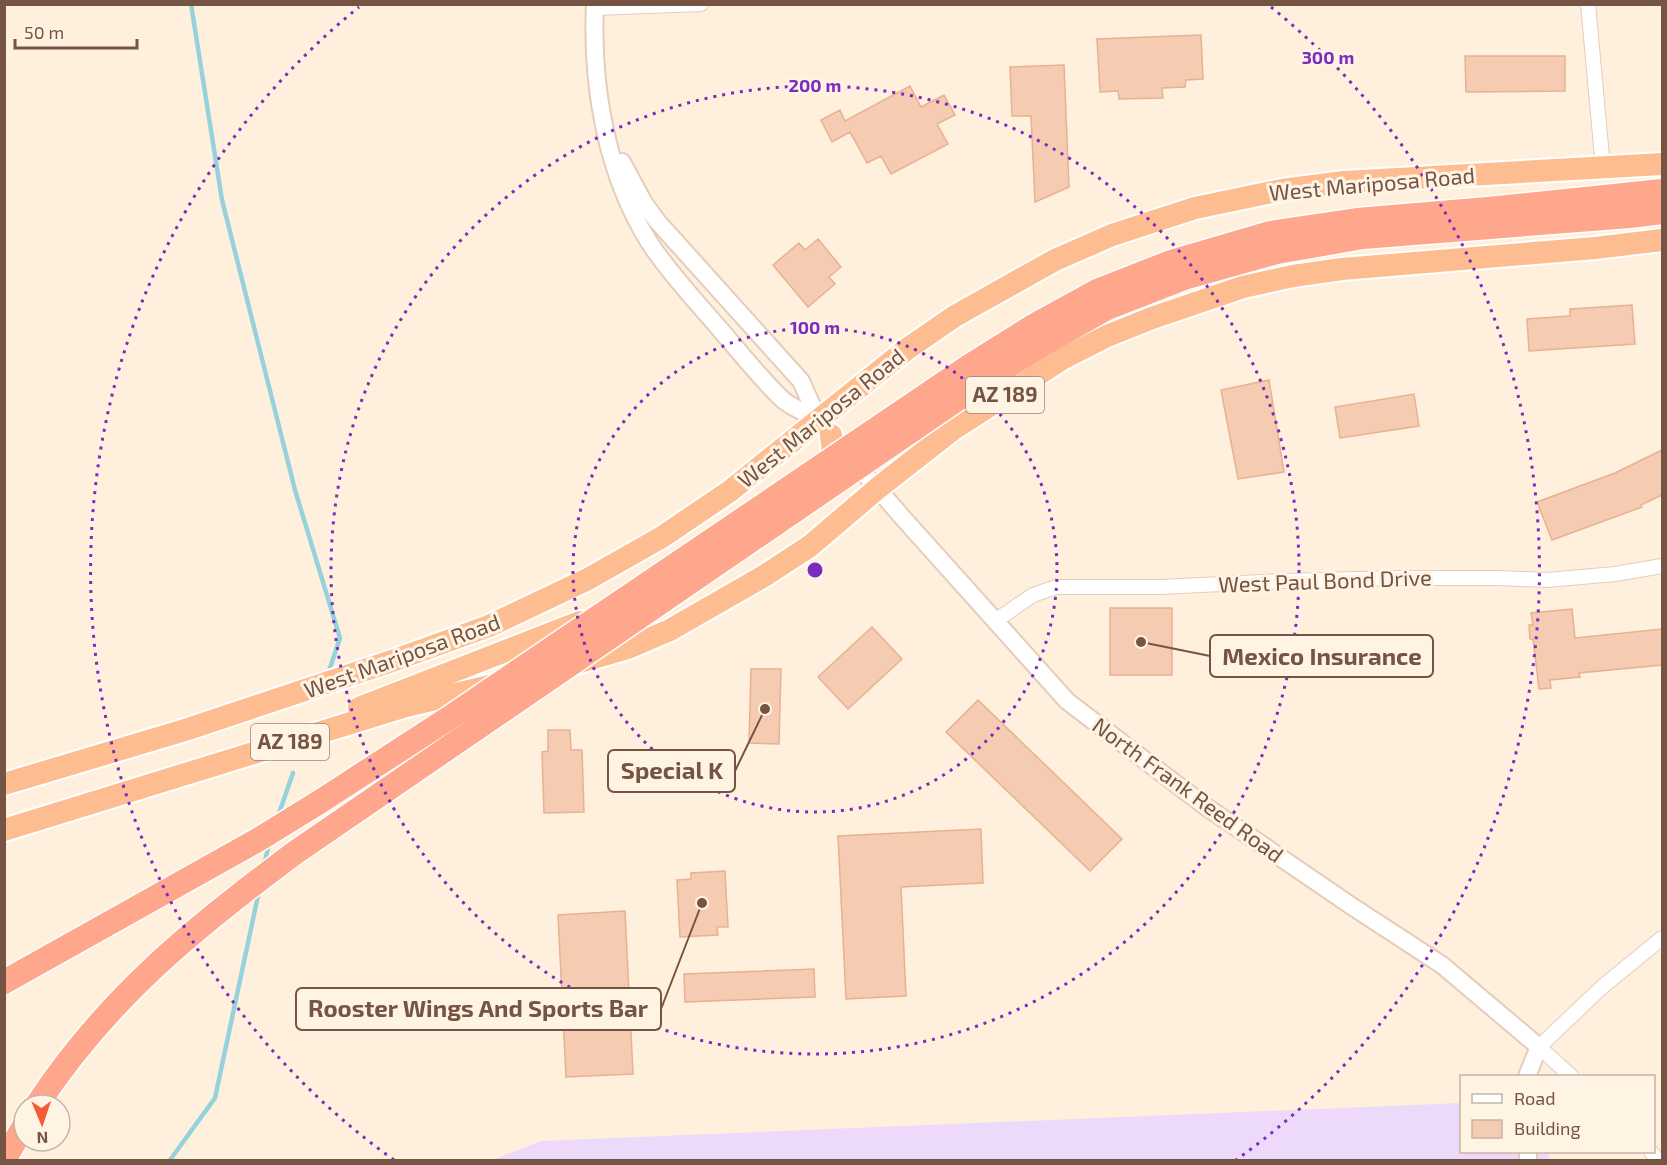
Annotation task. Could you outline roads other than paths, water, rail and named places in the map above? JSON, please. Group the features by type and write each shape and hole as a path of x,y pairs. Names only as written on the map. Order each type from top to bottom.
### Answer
{"highway":[{"name":"West Mariposa Road","path":"4,783 164,737 392,661 489,626 588,579 662,537 824,427 907,349 955,316 1054,260 1112,235 1164,217 1226,200 1282,190 1344,182 1662,164"},
{"path":"45,1093 91,1030 142,977 221,908 296,852 973,376 1035,325 1097,291 1171,262 1270,233 1357,220 1662,191"},
{"path":"4,982 256,841 449,718 973,376 1045,343 1107,308 1184,278 1277,252 1363,237 1662,212"},
{"name":"West Mariposa Road","path":"4,830 255,753 402,699 541,673 628,648 670,630 754,582 810,546 952,429 1062,359 1116,332 1190,304 1243,286 1342,269 1595,248 1662,240"},
{"path":"402,699 618,606 657,586 747,530 818,480 828,470 833,450 824,427"},
{"path":"4,1160 12,1146"}],"street":[{"path":"701,4 595,6 596,64 603,114 617,175 627,200 650,243 679,282 784,401 824,427"},
{"path":"1588,4 1603,168"},
{"path":"603,114 626,171 644,203 697,267 801,381 824,427"},
{"path":"679,282 697,267"},
{"name":"North Frank Reed Road","path":"824,427 1067,701 1205,806 1442,965 1569,1075"},
{"name":"West Paul Bond Drive","path":"995,621 1033,596 1056,587 1161,587 1282,580 1384,578 1547,580 1615,574 1662,566"},
{"path":"1528,1075 1539,1047 1602,987 1662,938"}],"waterway":[{"path":"191,4 222,200 295,490 340,638 329,671"},
{"path":"277,819 293,773"},
{"path":"264,865 269,844"},
{"path":"170,1160 215,1098 259,891"}],"place":[{"name":"Mexico Insurance","path":"1141,642"},
{"name":"Special K","path":"765,709"},
{"name":"Rooster Wings And Sports Bar","path":"702,903"}]}
